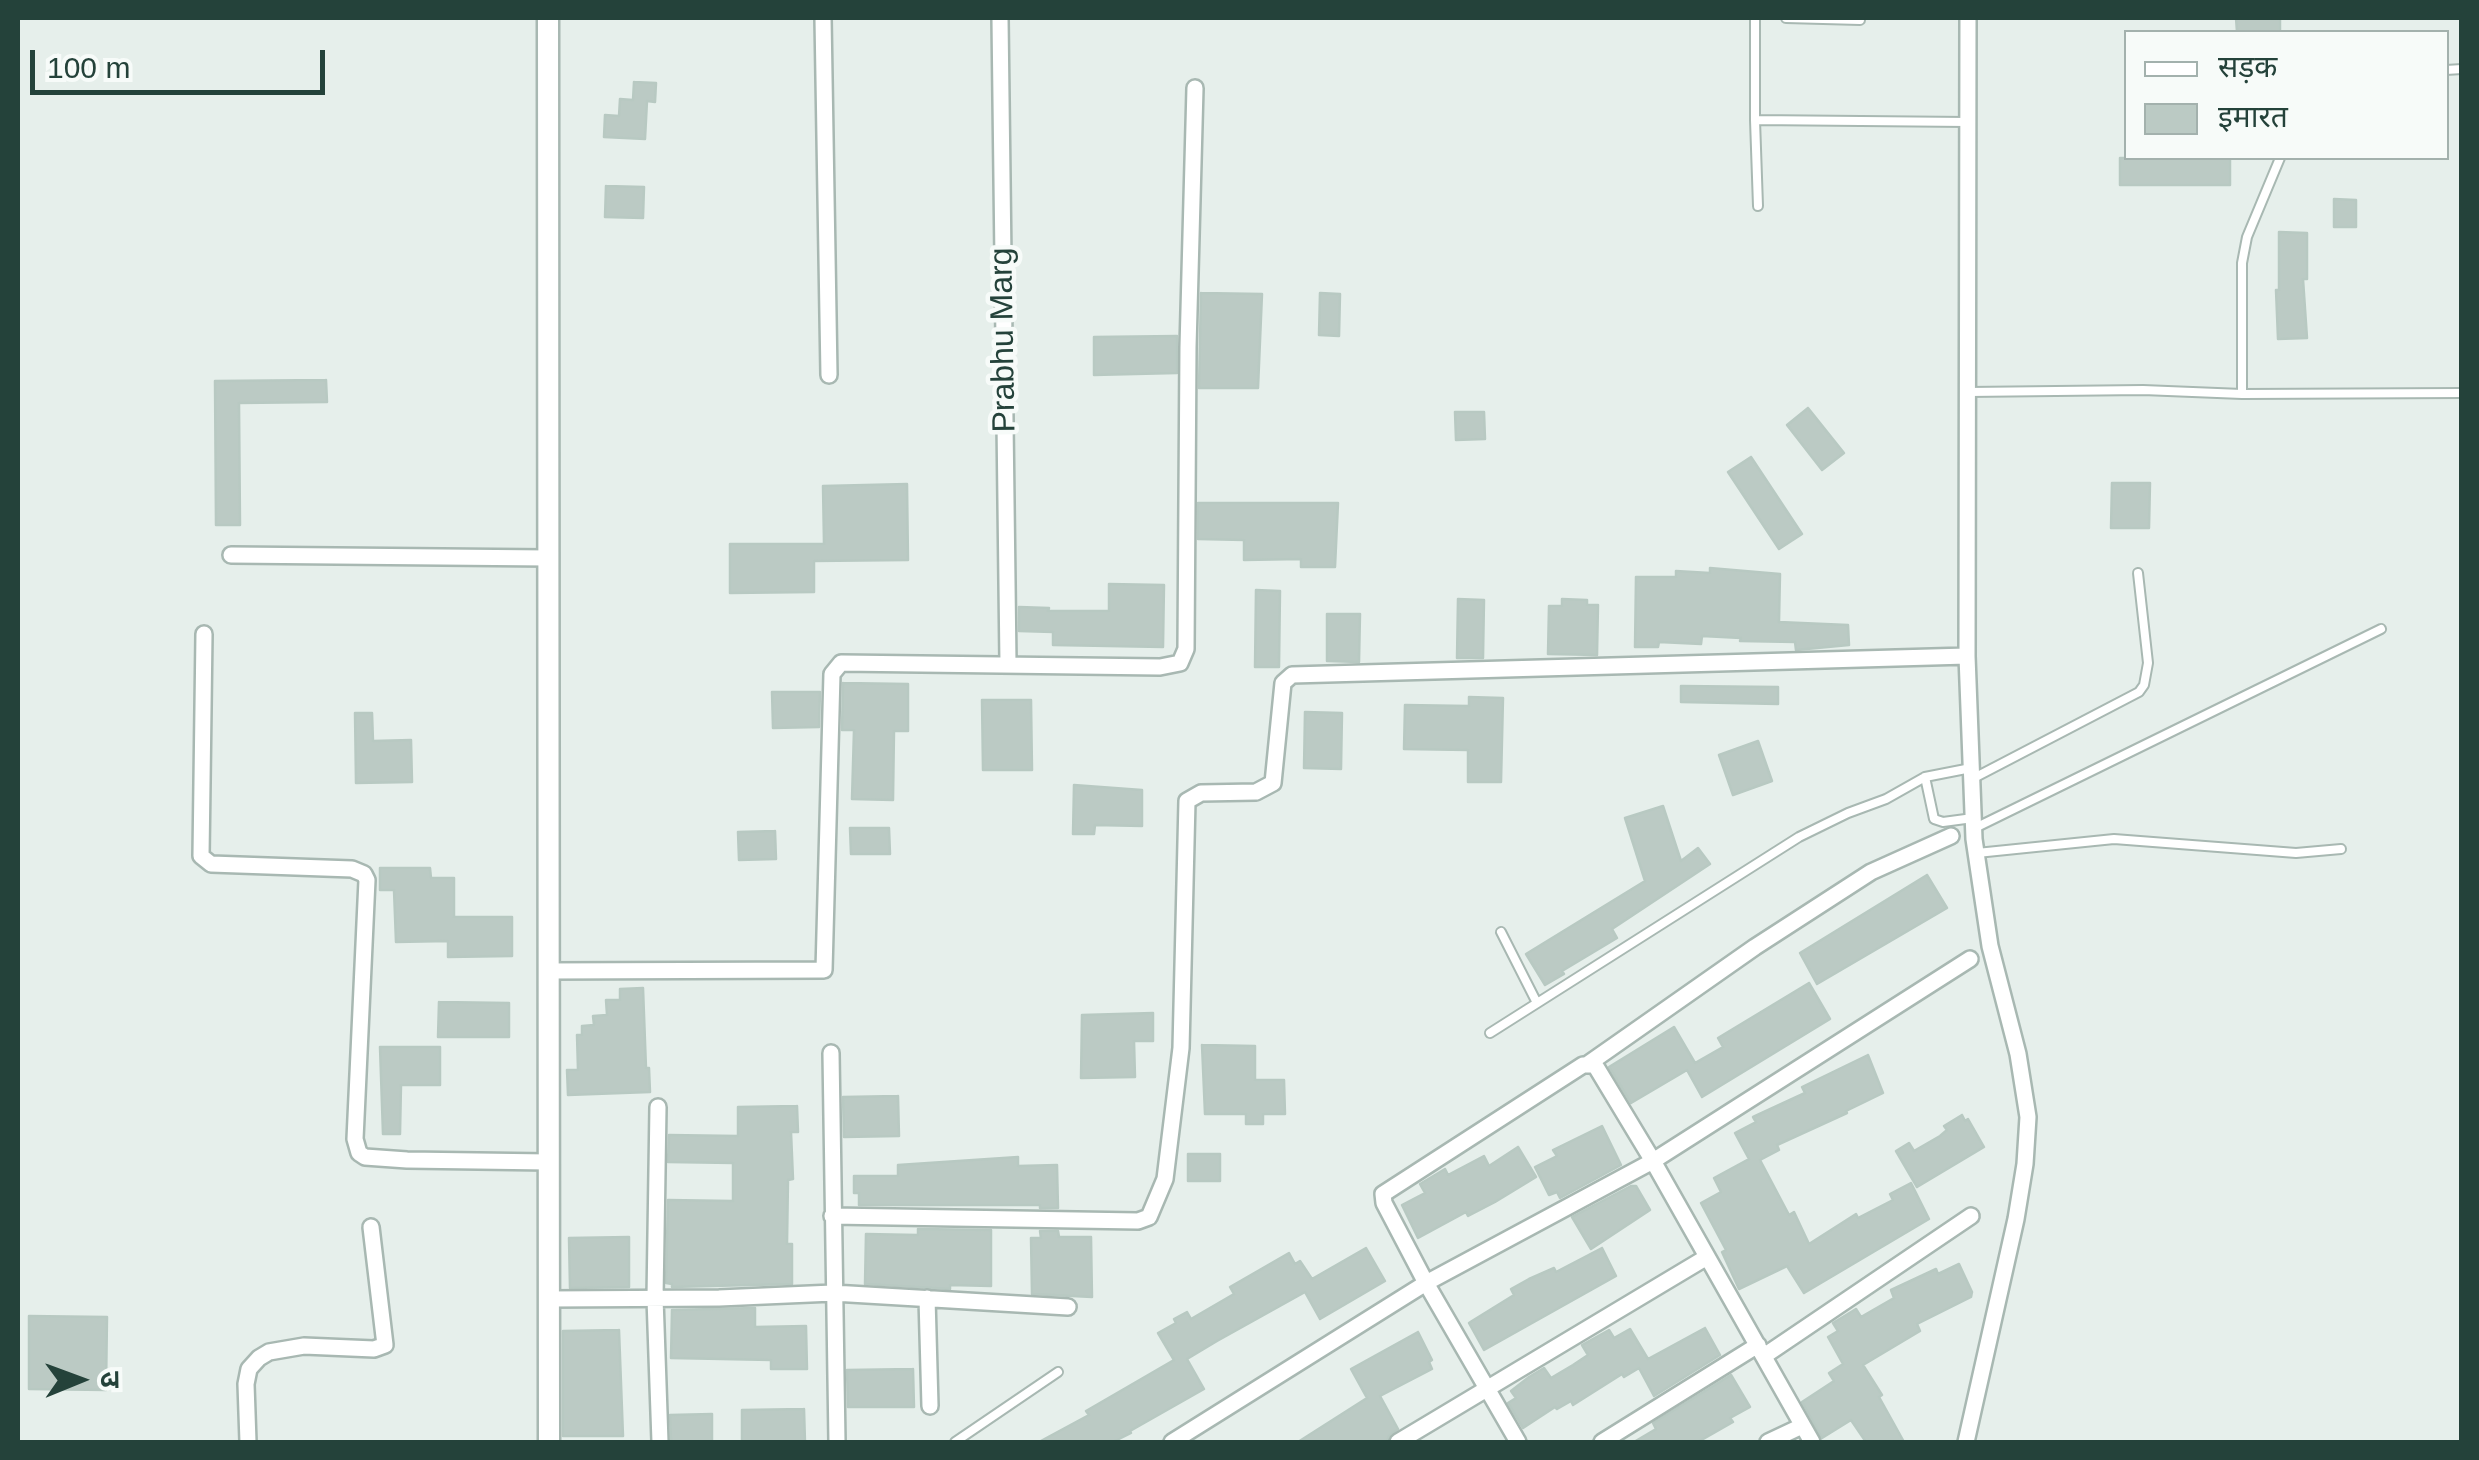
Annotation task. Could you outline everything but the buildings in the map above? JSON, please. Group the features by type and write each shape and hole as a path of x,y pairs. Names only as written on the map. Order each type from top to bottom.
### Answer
{"street":[{"path":"548,18 548,1442"},
{"path":"823,18 829,375"},
{"name":"Prabhu Marg","path":"1000,18 1008,663"},
{"path":"1966,1442 2016,1219 2026,1164 2028,1116 2018,1054 1990,946 1973,824 1967,656 1968,18"},
{"path":"548,971 824,970 835,668 848,662 1171,667 1184,658 1195,88"},
{"path":"231,555 548,558"},
{"path":"204,634 200,856 211,864 352,869 364,874 367,880 355,1138 358,1153 407,1160 548,1162"},
{"path":"832,1216 1138,1221 1149,1217 1165,1179 1180,1048 1187,801 1201,793 1256,792 1273,783 1284,684 1292,675 1967,656"},
{"path":"1518,1442 1426,1283 1384,1203 1383,1194 1588,1064 1755,947 1871,872 1951,836"},
{"path":"1172,1442 1426,1283 1653,1161 1970,959"},
{"path":"831,1052 837,1442"},
{"path":"1588,1064 1599,1068 1812,1442"},
{"path":"658,1107 655,1298 660,1442"},
{"path":"1602,1442 1761,1350 1972,1216"},
{"path":"248,1442 246,1384 249,1369 259,1358 269,1352 304,1346 374,1349 386,1345 371,1227"},
{"path":"1398,1442 1708,1257"},
{"path":"548,1299 833,1293 1068,1307"},
{"path":"927,1298 930,1406"},
{"path":"1768,1442 1802,1426"}],"lane":[{"path":"1755,18 1758,206"},
{"path":"1786,18 1860,20"},
{"path":"1755,120 1967,122"},
{"path":"2242,394 2242,263 2247,236 2279,160"},
{"path":"1968,392 2462,393"},
{"path":"1490,1033 1798,837 1848,812 1886,800 1926,777 1971,774 2139,692 2148,663 2138,573"},
{"path":"1926,777 1934,818 1973,824 2381,629"},
{"path":"1975,853 2114,840 2276,852 2341,849"},
{"path":"1500,932 1538,1002"},
{"path":"955,1442 1058,1372"}]}
